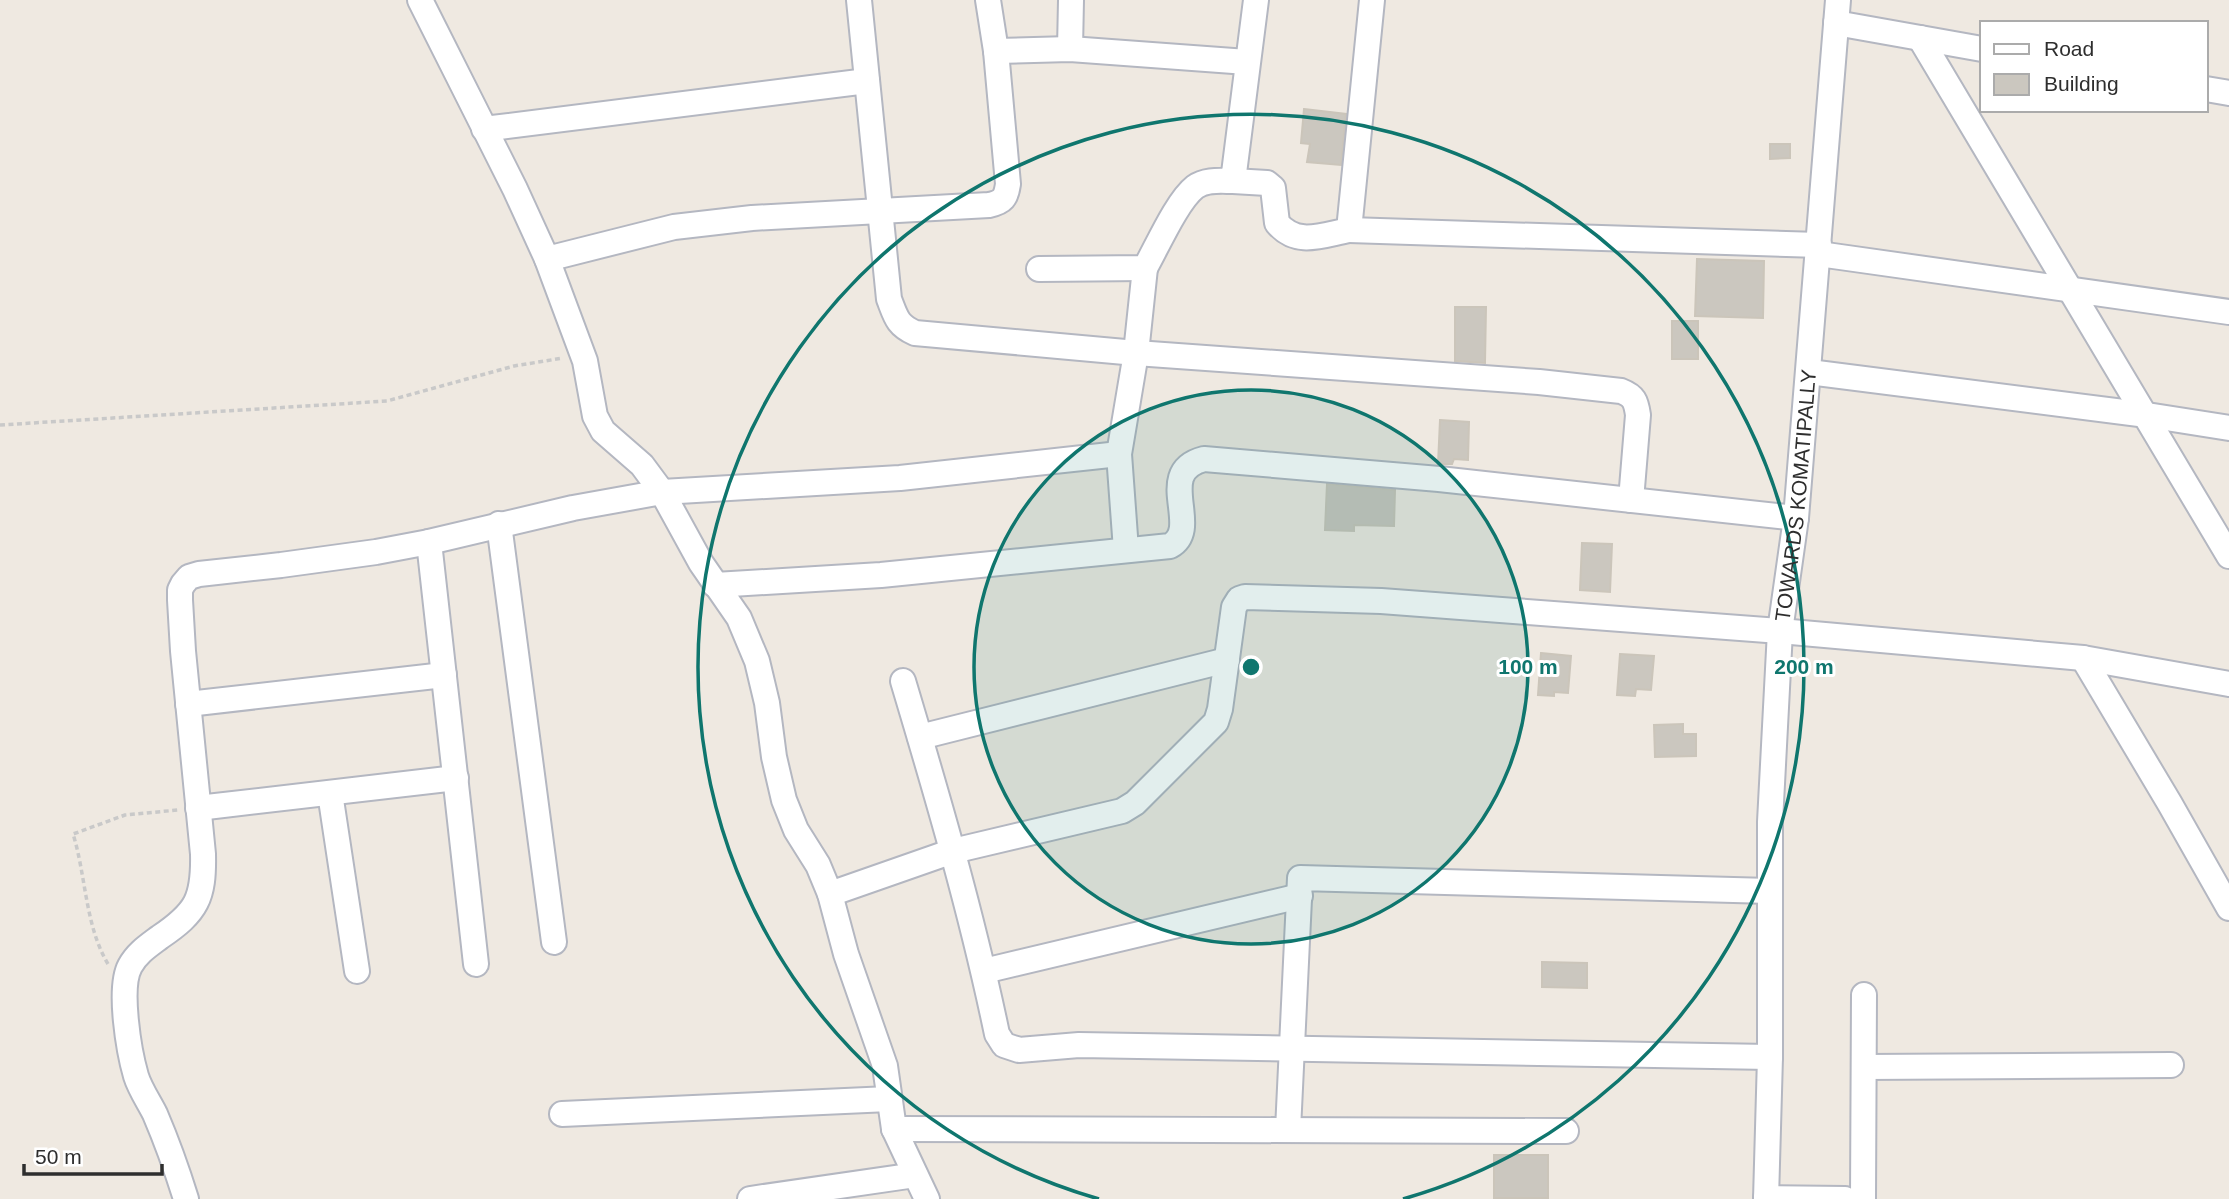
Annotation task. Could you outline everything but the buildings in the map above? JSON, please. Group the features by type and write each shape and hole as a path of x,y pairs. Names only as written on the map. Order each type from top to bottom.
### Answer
{"street":[{"path":"421,0 547,259 581,351 596,416 603,431 642,465 662,492 715,585 739,618 757,661 784,800 796,830 818,865 830,894 846,954 885,1066 894,1129 927,1199"},
{"path":"859,0 889,299 903,328 915,333 1136,353 1539,382 1620,391 1631,395 1637,402 1631,500"},
{"path":"547,259 674,227 752,218 989,205 1000,202 1006,197 1008,184 996,51 988,0"},
{"path":"1070,49 1071,0"},
{"path":"1234,181 1256,0"},
{"path":"1349,230 1371,0"},
{"path":"1837,12 1920,38 1980,49"},
{"name":"TOWARDS KOMATIPALLY","path":"1766,1198 1770,1057 1770,822 1780,631 1796,518 1837,12"},
{"path":"1920,38 2229,556"},
{"path":"996,51 1070,49 1247,62"},
{"path":"484,129 867,81"},
{"path":"2208,89 2229,93"},
{"path":"1126,550 1119,454 1136,353 1145,268 1184,198 1197,186 1210,181 1267,183 1273,188 1277,223 1293,237 1305,238 1349,230 1819,250 2229,312"},
{"path":"1039,268 1145,268"},
{"path":"1809,372 2229,428"},
{"path":"186,1199 174,1159 136,1077 123,1000 129,967 141,950 173,929 192,909 203,884 203,853 180,590 189,577 429,542 499,524 662,492 900,478 1119,454"},
{"path":"715,585 881,575 1170,546 1176,543 1182,525 1182,473 1187,466 1204,459 1440,480 1796,518"},
{"path":"499,524 554,942"},
{"path":"429,542 477,964"},
{"path":"830,894 953,851 1122,811 1135,803 1216,722 1235,603 1250,596 1395,602 1780,631 2083,659 2229,684"},
{"path":"2083,659 2229,908"},
{"path":"920,737 1227,660"},
{"path":"188,704 444,675"},
{"path":"903,681 953,851 997,1034 1004,1045 1019,1050 1079,1045 1770,1057"},
{"path":"198,808 456,778"},
{"path":"330,793 357,971"},
{"path":"1288,1130 1300,878 1770,891"},
{"path":"984,971 1300,896"},
{"path":"1863,1199 1864,995"},
{"path":"1864,1067 2171,1065"},
{"path":"562,1114 888,1099"},
{"path":"894,1129 1566,1130"},
{"path":"750,1199 915,1175"},
{"path":"1766,1198 1845,1199"}],"path":[{"path":"0,425 387,401 514,366 556,360 581,351"},
{"path":"124,990 104,957 85,897 73,834 125,815 198,808"}]}
